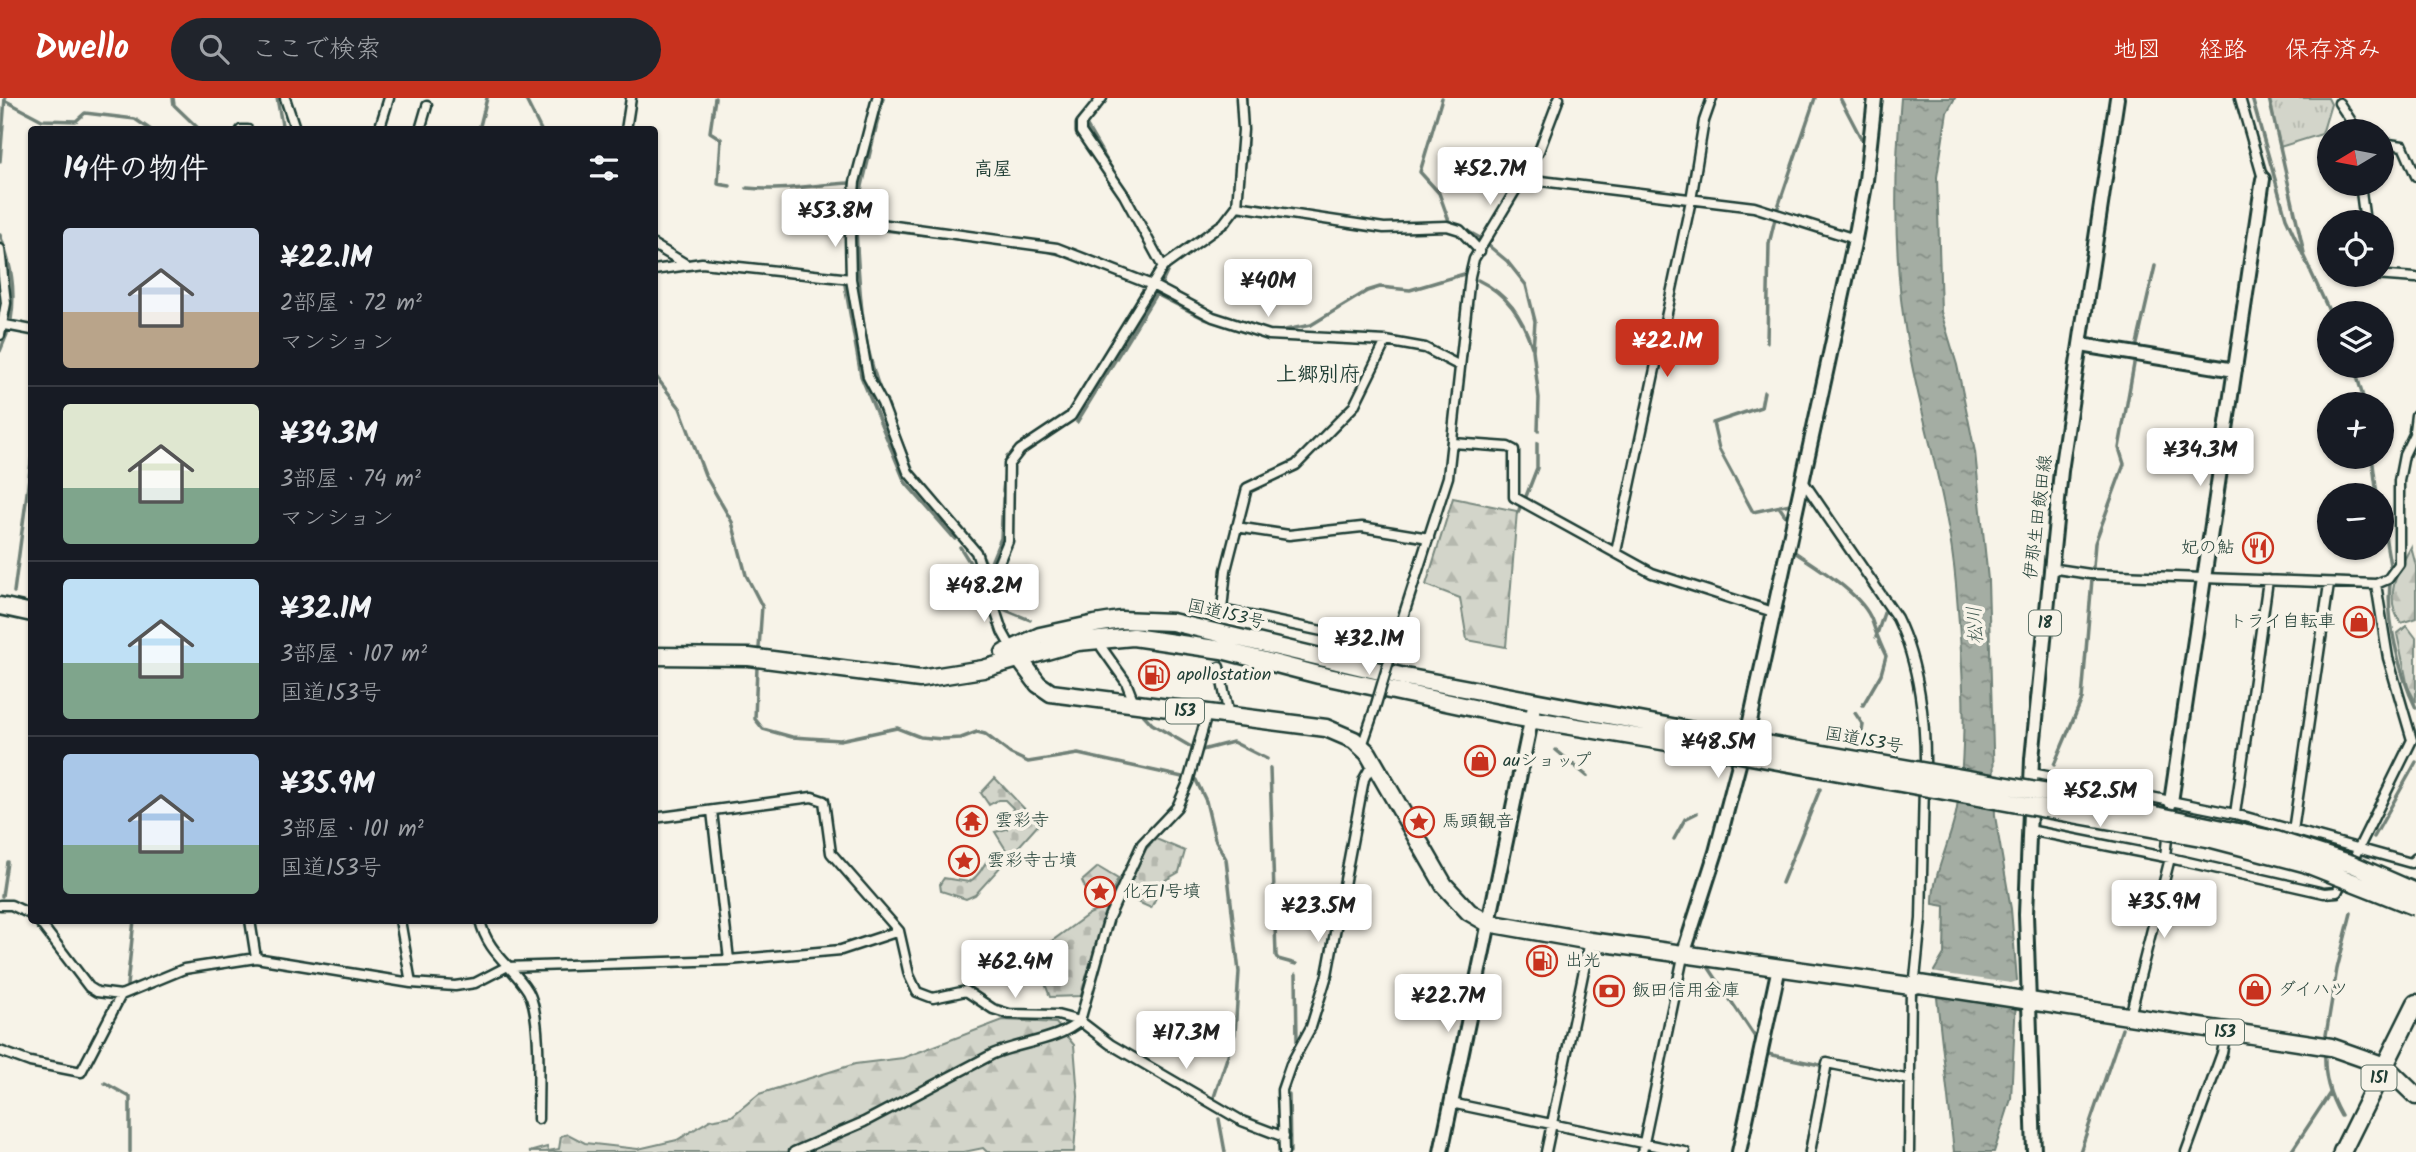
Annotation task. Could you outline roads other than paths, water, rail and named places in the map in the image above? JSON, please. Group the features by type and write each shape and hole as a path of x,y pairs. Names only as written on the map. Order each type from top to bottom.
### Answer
{"highway":[{"path":"0,606 28,611"},
{"name":"国道153号","path":"1015,654 1041,636 1095,624 1120,620 1172,622 1405,677 1535,702 1735,746 2212,839 2304,863 2416,906"},
{"name":"国道153号","path":"658,656 749,657 886,673 956,668 1101,638 1165,640 1222,650 1331,678 1532,720 1735,746 2054,794 2276,839 2352,864 2416,892"},
{"name":"153","path":"1015,654 1038,684 1051,693 1340,732 1362,746 1376,766 1444,885 1469,912 1488,923 1590,941 2024,999 2324,1046 2380,1068 2416,1096"},
{"name":"151","path":"2342,1152 2380,1068 2416,1003"},
{"name":"153","path":"2380,1068 2416,1110"}],"street":[{"path":"285,98 294,126"},
{"path":"380,126 390,98"},
{"path":"627,126 631,98"},
{"path":"877,98 855,182 851,220 851,279 868,377 882,403 908,472 976,552 999,622 1015,654"},
{"path":"1102,98 1081,124 1081,132 1124,195 1163,267"},
{"path":"989,586 1008,541 1009,464 1020,450 1071,416 1163,267 1224,223 1237,206 1243,130 1241,98"},
{"path":"1362,746 1448,477 1469,276 1480,251 1525,179 1559,98"},
{"path":"1616,552 1691,200 1704,121 1712,98"},
{"path":"1643,1148 1684,953 1741,756 1803,481 1855,239 1866,180 1875,98"},
{"name":"伊那生田飯田線","path":"2034,1152 2024,999 2032,773 2050,568 2117,98"},
{"path":"2130,1016 2168,857 2171,802 2263,179 2240,98"},
{"path":"2339,103 2350,119"},
{"path":"421,126 427,106"},
{"path":"2394,145 2403,146 2416,176"},
{"path":"1525,179 1754,207 1855,239"},
{"path":"1237,206 1384,228 1447,226 1460,230 1480,251"},
{"path":"851,220 1057,248 1152,285 1213,317 1269,335 1387,341 1424,348 1460,366"},
{"path":"658,247 684,263"},
{"path":"0,249 6,290 0,335"},
{"path":"658,269 684,263 744,266 851,279"},
{"path":"2394,276 2416,278"},
{"path":"2,324 28,329"},
{"path":"1387,341 1354,406 1296,465 1247,488 1226,570 1222,610 1392,649"},
{"path":"2081,345 2235,370"},
{"path":"2050,568 2093,574 2329,583 2376,584 2388,579 2396,570 2401,554 2397,513 2399,481 2404,455 2415,431 2416,415"},
{"path":"1453,443 1508,447 1514,450 1514,497 1652,573 1773,612"},
{"path":"1803,481 1897,618 1908,640 1923,719 1925,758 1921,919 1915,979 1909,1152"},
{"path":"1236,527 1289,535 1362,527 1429,538"},
{"path":"2235,814 2267,580"},
{"path":"2293,831 2329,583"},
{"path":"2029,830 2168,857 2325,893 2337,892 2405,760 2412,740 2388,658 2376,584"},
{"path":"1102,648 1126,682 1135,705"},
{"path":"1219,667 1229,716"},
{"path":"1441,1152 1535,702"},
{"path":"794,1152 864,1122 1012,1045 1051,1037 1080,1021 1114,903 1142,844 1177,807 1189,778 1207,714"},
{"path":"1284,1152 1282,1090 1316,1011 1327,975 1364,779 1369,770 1376,766"},
{"path":"2032,773 2235,814 2411,863 2416,858"},
{"path":"658,818 812,797 824,801 831,853 900,931 912,984 925,997 942,997 966,991 993,1009 1009,1014 1057,1015 1080,1021 1110,1044 1242,1121 1284,1137"},
{"path":"712,811 729,960"},
{"path":"0,905 11,905 28,913"},
{"path":"41,924 89,988 96,992 121,996 184,969 256,958 411,983 455,986 475,983 506,967 729,960 841,950 900,931"},
{"path":"251,924 256,958"},
{"path":"401,924 411,983"},
{"path":"481,924 487,939 506,967 529,993 537,1050 538,1119"},
{"path":"1546,1152 1590,941"},
{"path":"1740,1152 1779,967"},
{"path":"0,1051 40,1065 81,1072 121,996"},
{"path":"2186,1152 2222,1053 2226,1032"},
{"path":"1810,1152 1827,1063 1910,1080"},
{"path":"1451,1103 1552,1124 1643,1148 1685,1152"}],"water":[{"name":"松川","path":"1901,98 1955,98 1947,112 1937,177 1941,312 1957,365 1975,452 1988,580 1995,816 2011,909 2017,980 2011,1099 1994,1152 1954,1152 1934,971 1944,954 1945,906 1933,904 1934,893 1957,808 1961,780 1964,725 1962,668 1952,549 1913,371 1901,299 1896,198"}],"waterway":[{"path":"0,161 5,98"},
{"path":"173,98 174,105 196,126"},
{"path":"277,98 282,125"},
{"path":"480,126 487,98"},
{"path":"525,98 539,126"},
{"path":"715,98 710,132 721,139 718,184 730,186"},
{"path":"856,211 883,98"},
{"path":"1246,98 1247,160"},
{"path":"1442,98 1420,172 1439,193 1449,221 1480,238"},
{"path":"1777,210 1815,98"},
{"path":"1840,98 1863,142"},
{"path":"2252,98 2286,218 2324,301"},
{"path":"2269,98 2304,253"},
{"path":"6,101 42,120 76,121 85,113 135,119 145,126"},
{"path":"1086,125 1117,178"},
{"path":"747,188 852,183"},
{"path":"1767,342 1769,244 1775,219"},
{"path":"876,230 856,228 866,335 883,397"},
{"path":"884,230 992,243"},
{"path":"0,235 12,277 11,320"},
{"path":"1152,239 1165,261"},
{"path":"1489,246 1507,261 1526,285 1535,321 1533,350 1539,398 1538,431"},
{"path":"1042,250 1068,256"},
{"path":"2137,344 2155,266"},
{"path":"1162,283 1168,270"},
{"path":"1280,331 1311,325 1367,291 1380,287 1410,290 1464,274"},
{"path":"1478,280 1497,292 1512,307 1532,347"},
{"path":"845,285 861,376 905,482 955,539"},
{"path":"1152,292 1205,319 1261,336"},
{"path":"1077,422 1157,292"},
{"path":"0,351 7,334"},
{"path":"2054,765 2082,699 2095,543 2124,464 2119,448 2134,364"},
{"path":"2357,378 2362,392"},
{"path":"658,379 680,408 705,475 732,522 746,575 762,606 759,648"},
{"path":"1764,392 1761,407 1713,423 1719,449 1753,512 1790,504"},
{"path":"891,417 915,475"},
{"path":"1525,499 1537,468 1537,443"},
{"path":"1003,491 1007,456"},
{"path":"2374,469 2375,483"},
{"path":"14,592 28,485"},
{"path":"932,494 982,554"},
{"path":"988,570 1001,538 1003,498"},
{"path":"1518,513 1520,507"},
{"path":"1780,508 1787,518"},
{"path":"960,547 972,566 983,602"},
{"path":"1793,551 1849,591 1867,611 1872,621 1886,656 1881,674 1863,705"},
{"path":"983,557 988,568"},
{"path":"2389,560 2391,571"},
{"path":"2391,578 2390,609 2395,644 2404,679 2416,708"},
{"path":"992,588 1003,609 1030,620"},
{"path":"1876,637 1884,613"},
{"path":"757,667 755,719 763,729 792,737 840,740 897,728 920,737 942,739 961,738 977,732 985,734 1011,754 1028,762 1078,754 1196,780 1206,801 1215,839 1226,859 1239,972 1235,1034 1214,1097"},
{"path":"1142,713 1152,724 1193,748"},
{"path":"1855,713 1863,725 1861,738"},
{"path":"1202,750 1233,742 1267,759"},
{"path":"1556,750 1587,776"},
{"path":"2374,837 2416,762"},
{"path":"1270,768 1276,956 1296,964"},
{"path":"1782,883 1820,789"},
{"path":"1674,839 1685,819 1697,813"},
{"path":"2,896 7,862"},
{"path":"2325,1041 2337,969 2351,913"},
{"path":"127,985 134,924"},
{"path":"1707,965 1757,1040"},
{"path":"1296,974 1297,1041"},
{"path":"2080,1152 2122,1029"},
{"path":"2325,1052 2328,1085 2341,1116"},
{"path":"1768,1054 1820,1065 1822,1069 1805,1152"},
{"path":"105,1083 130,1097 130,1152"},
{"path":"2291,1152 2330,1093"},
{"path":"1289,1095 1290,1152"},
{"path":"1219,1119 1225,1152"}],"place":[{"name":"妃の鮎","path":"2258,548"},
{"name":"トライ自転車","path":"2359,622"},
{"name":"apollostation","path":"1154,675"},
{"name":"auショップ","path":"1480,761"},
{"name":"雲彩寺","path":"972,821"},
{"name":"馬頭観音","path":"1419,822"},
{"name":"雲彩寺古墳","path":"964,861"},
{"name":"化石1号墳","path":"1100,892"},
{"name":"出光","path":"1542,961"},
{"name":"ダイハツ","path":"2255,990"},
{"name":"飯田信用金庫","path":"1609,991"}],"district":[{"name":"高屋","path":"993,170"},
{"name":"上郷別府","path":"1318,375"}]}
